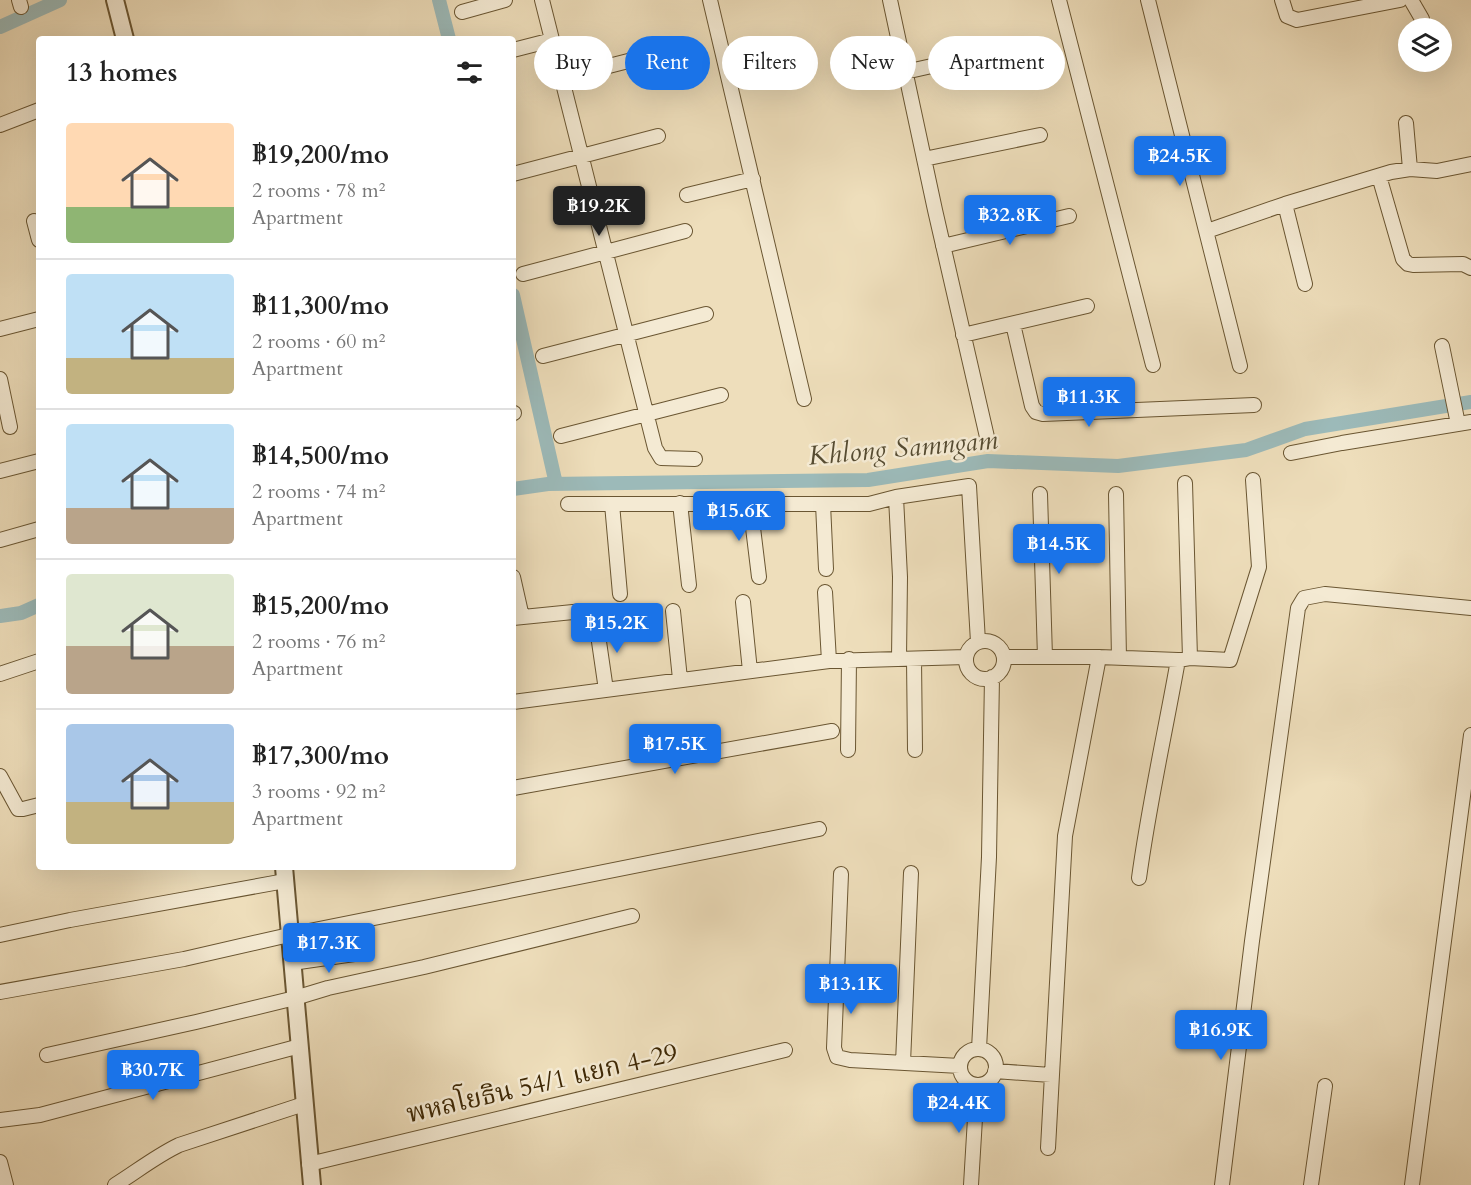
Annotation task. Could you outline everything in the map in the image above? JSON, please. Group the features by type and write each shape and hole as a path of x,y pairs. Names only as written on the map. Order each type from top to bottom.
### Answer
{"street":[{"path":"115,0 124,36"},
{"path":"462,12 505,0"},
{"path":"542,0 551,36"},
{"path":"710,0 804,399"},
{"path":"890,0 898,36"},
{"path":"1059,0 1153,365"},
{"path":"1148,0 1240,366"},
{"path":"1282,0 1287,16 1297,20 1400,0"},
{"path":"1411,0 1421,18"},
{"path":"516,49 534,45"},
{"path":"565,90 655,447 661,458 695,459"},
{"path":"910,90 987,437"},
{"path":"0,125 36,111"},
{"path":"1406,123 1410,169"},
{"path":"924,159 1040,135"},
{"path":"516,173 658,136"},
{"path":"1207,231 1285,204 1378,176 1410,169 1437,171 1471,164"},
{"path":"1378,176 1403,259 1408,264 1463,264 1471,268"},
{"path":"687,195 753,180"},
{"path":"1285,204 1305,284"},
{"path":"943,246 1069,216"},
{"path":"34,220 36,228"},
{"path":"523,274 684,231"},
{"path":"963,335 1087,306"},
{"path":"543,356 706,314"},
{"path":"0,329 36,320"},
{"path":"1013,324 1032,406 1036,412 1043,414 1254,405"},
{"path":"1291,453 1462,421 1453,397 1442,346"},
{"path":"0,379 10,427"},
{"path":"561,436 721,395"},
{"path":"0,471 36,462"},
{"path":"1004,657 1230,660 1259,567 1253,480"},
{"path":"1138,878 1149,805 1184,659 1185,483"},
{"path":"568,504 869,504 896,497 969,486 978,642"},
{"path":"1040,494 1045,657"},
{"path":"1116,494 1119,658"},
{"path":"896,497 900,577 899,658"},
{"path":"681,503 689,585"},
{"path":"750,503 759,576"},
{"path":"612,504 620,594"},
{"path":"824,504 826,569"},
{"path":"0,540 36,531"},
{"path":"825,592 829,661"},
{"path":"1222,1185 1252,941 1298,608 1304,598 1325,594 1471,608"},
{"path":"743,603 750,671"},
{"path":"517,617 583,611"},
{"path":"673,611 680,679"},
{"path":"596,621 606,690"},
{"path":"988,641 997,645 1003,652 1004,662 1000,671 992,677 982,678 973,675 966,657 970,648 978,642 988,641"},
{"path":"516,702 849,659 966,657"},
{"path":"1048,1148 1065,836 1100,657"},
{"path":"848,750 849,659"},
{"path":"914,659 915,750"},
{"path":"0,674 36,662"},
{"path":"980,1049 990,857 992,677"},
{"path":"516,787 832,731"},
{"path":"1412,1185 1471,735"},
{"path":"0,776 18,808 36,806"},
{"path":"0,992 184,959 290,935 819,829"},
{"path":"903,1063 911,873"},
{"path":"0,935 285,874 312,1185"},
{"path":"841,874 834,1048 837,1057 850,1060 960,1066"},
{"path":"47,1055 295,998 328,988 632,916"},
{"path":"292,963 361,953"},
{"path":"0,1119 40,1114 300,1046"},
{"path":"980,1049 990,1054 996,1065 989,1081 977,1085 967,1081 960,1066 964,1055 980,1049"},
{"name":"พหลโยธิน 54/1 แยก 4-29","path":"309,1164 785,1050"},
{"path":"995,1071 1051,1076"},
{"path":"972,1185 977,1085"},
{"path":"1311,1185 1325,1086"},
{"path":"115,1185 164,1152 179,1145 304,1104"},
{"path":"0,1162 6,1185"}],"waterway":[{"path":"0,27 60,0"},
{"path":"439,0 448,36"},
{"path":"516,308 556,484"},
{"name":"Khlong Samngam","path":"516,489 548,484 868,480 988,461 1118,466 1246,450 1305,429 1471,402"},
{"name":"Khlong Samngam","path":"0,616 21,613 36,606"}]}
